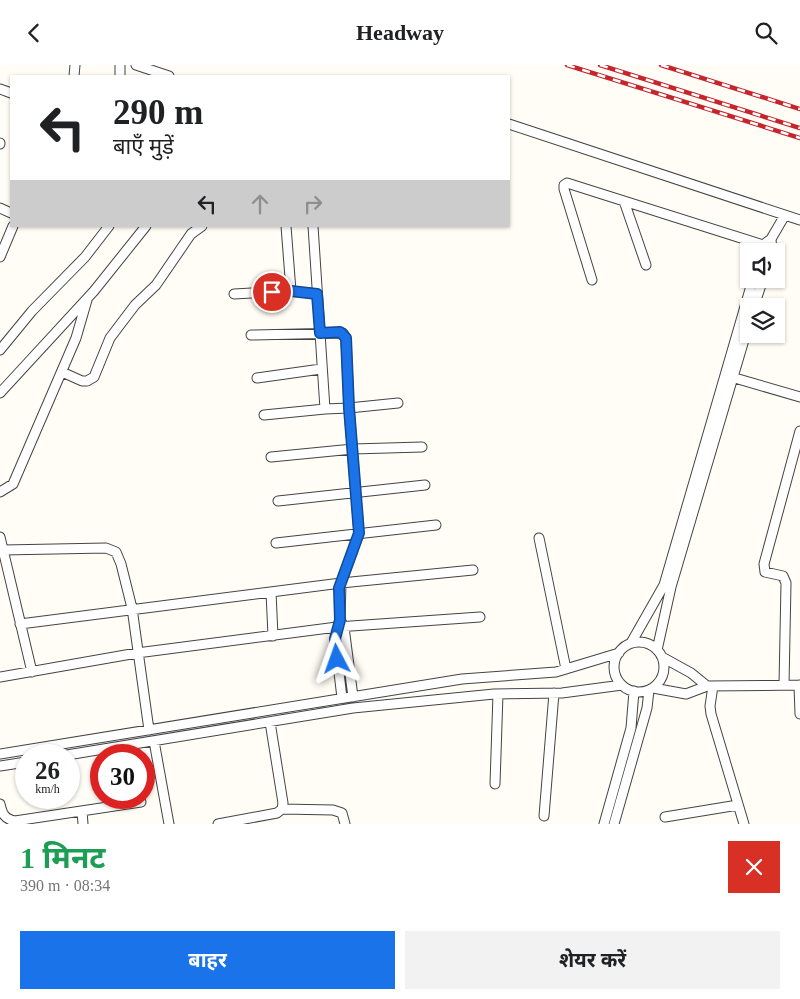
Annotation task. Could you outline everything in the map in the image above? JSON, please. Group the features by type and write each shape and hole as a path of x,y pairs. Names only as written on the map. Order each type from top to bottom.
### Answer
{"street":[{"path":"136,65 166,75"},
{"path":"510,124 800,220"},
{"path":"592,280 564,185 573,184 747,243"},
{"path":"624,201 646,265"},
{"path":"767,243 785,215"},
{"path":"0,257 13,227"},
{"path":"0,350 32,311 85,257 107,227"},
{"path":"0,393 88,297 145,227"},
{"path":"62,372 82,381 94,377 110,338 135,305 156,285 191,234 201,227"},
{"path":"286,227 291,291"},
{"path":"313,227 325,409"},
{"path":"771,239 771,243"},
{"path":"614,824 651,689 663,674 660,654 671,587 751,288"},
{"path":"234,294 291,291 317,294"},
{"path":"0,492 13,485 76,338 88,297"},
{"path":"251,335 340,332 346,338 349,408 359,533 341,583 340,625 353,697"},
{"path":"0,754 462,679 556,672 619,653 631,643 661,593 728,376 741,343"},
{"path":"257,378 321,369"},
{"path":"728,376 800,397"},
{"path":"264,415 398,403"},
{"path":"784,685 786,583 783,576 765,572 764,564 800,431"},
{"path":"271,457 353,449 422,447"},
{"path":"278,501 425,485"},
{"path":"276,543 436,525"},
{"path":"0,537 32,671"},
{"path":"539,538 566,669"},
{"path":"3,550 112,549 116,552 121,564 132,608 149,730"},
{"path":"20,624 132,608 341,583 473,570"},
{"path":"271,592 273,636"},
{"path":"0,676 137,653 273,636 340,625 480,617"},
{"path":"340,625 335,639 342,698"},
{"path":"631,643 645,643 710,686"},
{"path":"619,653 614,669 622,685"},
{"path":"80,753 353,709 498,694 554,693 622,685 634,691 651,689 686,693 710,686 800,685 800,714"},
{"path":"710,686 710,706 744,824"},
{"path":"604,824 631,728 634,691"},
{"path":"544,816 554,693"},
{"path":"495,784 498,694"},
{"path":"270,722 283,803 282,809"},
{"path":"154,741 169,824"},
{"path":"0,766 15,763"},
{"path":"0,804 2,814 8,820 15,821 95,809"},
{"path":"665,817 738,805"},
{"path":"219,824 277,813 282,809 333,809 342,813 345,824"},
{"path":"82,811 83,824"},
{"path":"60,814 61,824"}],"railway":[{"path":"567,65 800,138"},
{"path":"600,65 800,128"},
{"path":"661,65 800,109"}],"route":[{"path":"272,292 291,291 317,294 320,333 340,332 344,333 346,338 349,408 359,533 339,588 340,620 336,627 335,639 337,659"}]}
